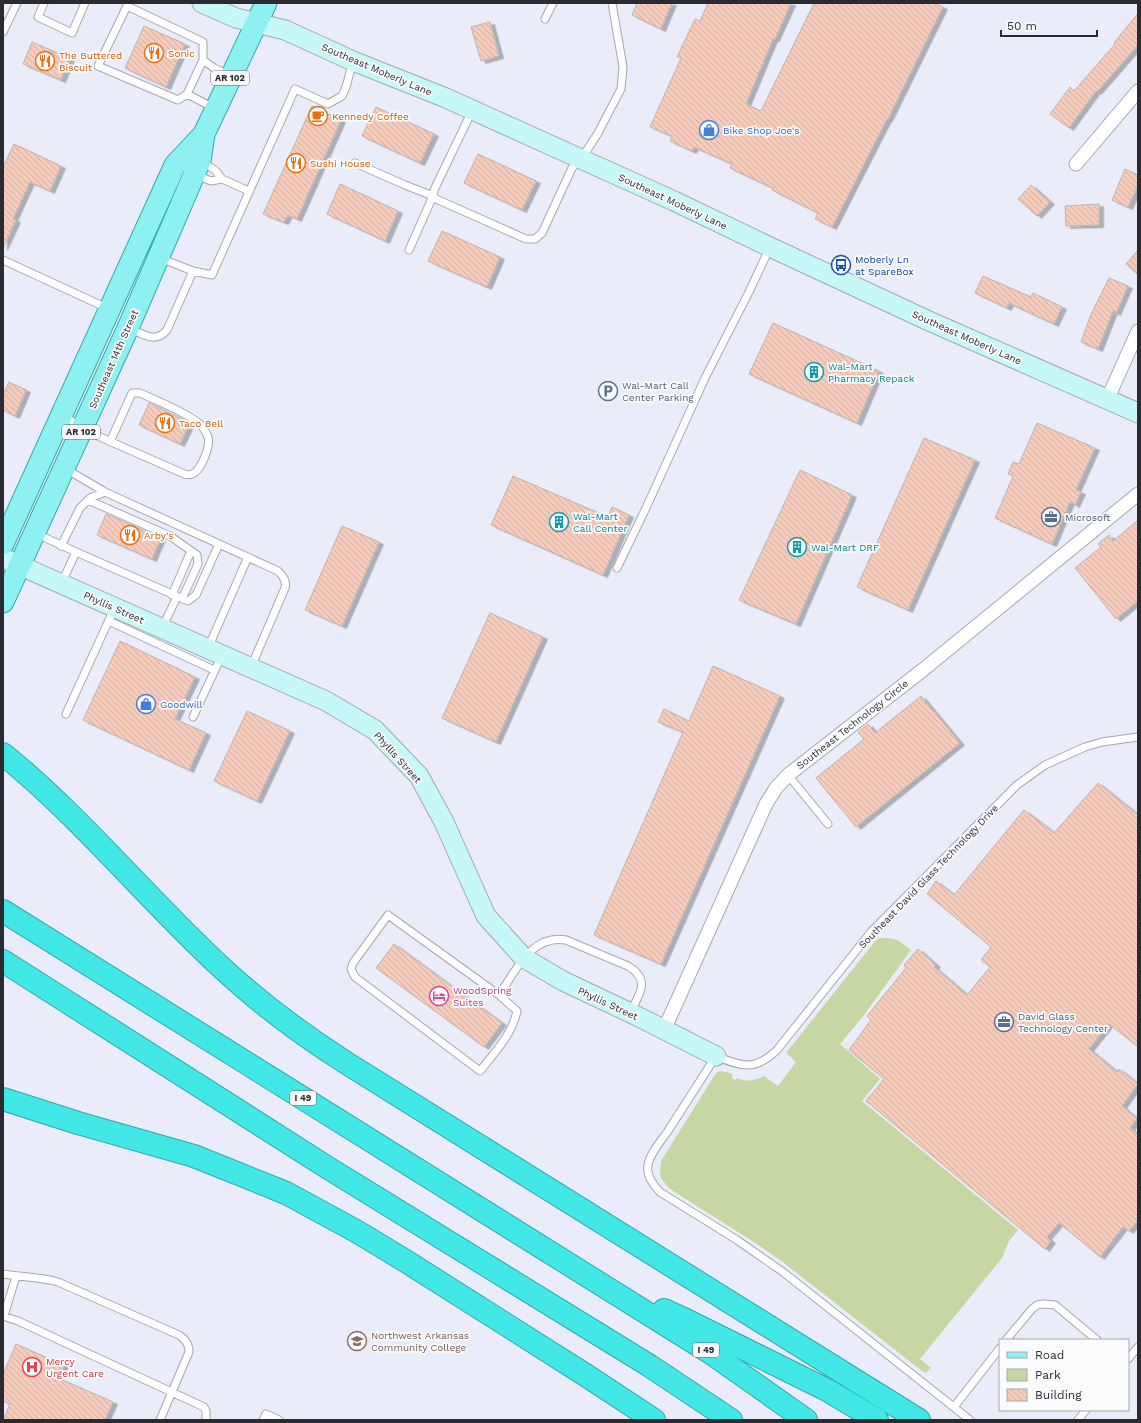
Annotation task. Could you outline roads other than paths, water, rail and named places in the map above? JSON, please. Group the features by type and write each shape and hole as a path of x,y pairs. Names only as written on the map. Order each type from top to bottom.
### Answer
{"highway":[{"path":"3,754 55,800 223,969 251,994 284,1020 355,1068 919,1420"},
{"name":"I 49","path":"3,911 711,1353 806,1420"},
{"path":"3,961 325,1166 650,1366 731,1420"},
{"path":"3,1099 78,1123 194,1156 286,1193 356,1231 404,1260 654,1420"},
{"path":"603,1285 686,1320 826,1390 877,1420"},
{"path":"650,1366 713,1420"}],"main road":[{"name":"Southeast 14th Street","path":"3,602 11,562 35,533 128,328 197,168 204,134 266,3"},
{"name":"Southeast 14th Street","path":"5,532 62,414 175,165 204,134"}],"street":[{"name":"Southeast Moberly Lane","path":"202,3 236,18 257,22 291,32 353,61 473,109 674,200 770,247 929,321 1138,413"},
{"path":"1076,164 1138,90"},
{"path":"1107,400 1138,331"},
{"name":"Southeast Technology Circle","path":"664,1030 766,804 776,788 788,775 924,668 1138,494"},
{"name":"Phyllis Street","path":"11,562 61,584 112,614 162,628 215,658 250,667 326,700 375,730 419,776 444,822 486,916 524,958 563,981 664,1030"},
{"name":"Southeast David Glass Technology Drive","path":"664,1030 716,1056"}],"lane":[{"path":"3,32 17,3"},
{"path":"44,3 38,17 72,33 85,3"},
{"path":"546,19 553,3"},
{"path":"355,163 433,196 436,199 526,239 535,239 542,233 572,168 582,158 598,133 621,89 623,68 612,3"},
{"path":"128,4 203,42 203,60 187,94 178,100 98,66 128,4"},
{"path":"203,60 214,68 231,76"},
{"path":"158,257 193,271 212,275 248,191 295,89 328,104 342,96 353,61"},
{"path":"187,94 216,109"},
{"path":"409,250 433,196 434,190 473,109"},
{"path":"197,168 215,170 222,179 248,191"},
{"path":"197,168 211,181 222,179"},
{"path":"617,568 705,378 770,247"},
{"path":"3,260 109,309"},
{"path":"128,328 152,338 162,336 167,330 193,271"},
{"path":"62,414 82,429 110,442 187,475 193,474 199,469 208,447 209,438 201,425 185,414 140,393 132,393 110,442"},
{"path":"64,468 104,492 278,571 286,584 250,667"},
{"path":"61,546 80,508 88,500 104,492"},
{"path":"88,500 170,536 197,555 198,564 177,597 162,628"},
{"path":"35,533 61,546 188,601 196,594 219,544"},
{"path":"177,597 191,551"},
{"path":"61,584 76,552"},
{"path":"193,717 215,658 248,557"},
{"path":"66,714 112,614 215,658"},
{"name":"Southeast David Glass Technology Drive","path":"716,1056 738,1065 747,1066 769,1057 777,1050 871,932 1017,785 1045,765 1079,749 1102,742 1138,737"},
{"path":"788,775 828,824"},
{"path":"388,915 499,995 517,1011 516,1019 509,1034 480,1071 355,977 351,969 353,963 388,915"},
{"path":"499,995 524,958 540,943 558,938 628,966 636,971 641,977 642,985 630,1013"},
{"path":"716,1056 652,1155 648,1164 648,1171 654,1186 668,1197 738,1240 783,1272 970,1420"},
{"path":"3,1274 42,1278 58,1282 185,1339 189,1345 189,1352 160,1420"},
{"path":"16,1276 3,1316 18,1321 204,1407 206,1411 206,1420"},
{"path":"1007,1339 1032,1309 1037,1305 1044,1304 1055,1305 1096,1339"},
{"path":"1129,1358 1138,1347"},
{"path":"954,1407 999,1349"},
{"path":"1078,1420 1085,1411"},
{"path":"263,1420 266,1414 279,1420"}],"place":[{"name":"Sonic","path":"154,53"},
{"name":"The Buttered Biscuit","path":"45,61"},
{"name":"Kennedy Coffee","path":"318,116"},
{"name":"Bike Shop Joe's","path":"709,130"},
{"name":"Sushi House","path":"296,163"},
{"name":"Moberly Ln at SpareBox","path":"841,265"},
{"name":"Wal-Mart Pharmacy Repack","path":"814,372"},
{"name":"Wal-Mart Call Center Parking","path":"608,391"},
{"name":"Taco Bell","path":"165,423"},
{"name":"Microsoft","path":"1051,517"},
{"name":"Wal-Mart Call Center","path":"559,522"},
{"name":"Arby's","path":"130,535"},
{"name":"Wal-Mart DRF","path":"797,547"},
{"name":"Goodwill","path":"146,704"},
{"name":"WoodSpring Suites","path":"439,996"},
{"name":"David Glass Technology Center","path":"1004,1022"},
{"name":"Northwest Arkansas Community College","path":"357,1341"},
{"name":"Mercy Urgent Care","path":"32,1367"}]}
